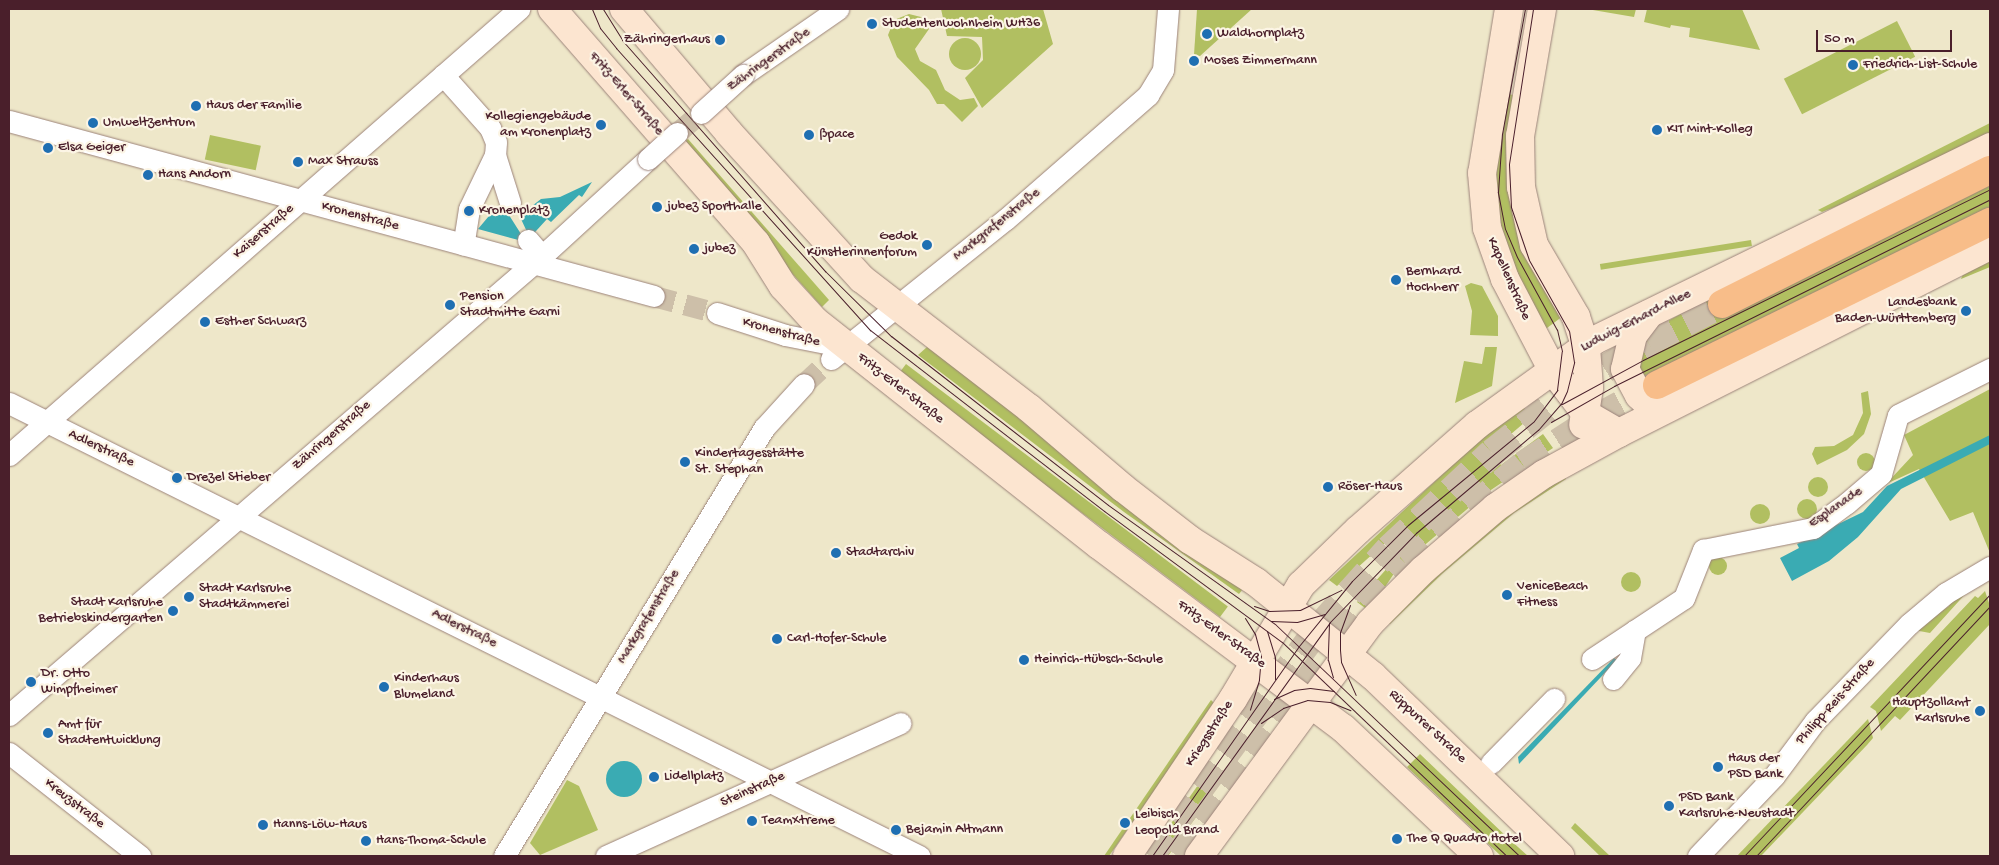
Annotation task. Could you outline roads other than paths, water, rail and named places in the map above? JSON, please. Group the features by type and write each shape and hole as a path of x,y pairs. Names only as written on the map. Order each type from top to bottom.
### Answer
{"main road":[{"name":"Fritz-Erler-Straße","path":"552,9 756,243 783,286 815,321 839,353 1256,660 1311,703"},
{"path":"624,9 729,133 862,279 1029,408 1123,488 1286,607"},
{"name":"Kapellenstraße","path":"1509,9 1483,158 1482,201 1496,257 1552,369 1586,414 1619,433"},
{"path":"1542,9 1520,136 1520,188 1534,245 1576,317 1586,346 1589,388 1586,414 1570,459"},
{"name":"Ludwig-Erhard-Allee","path":"1286,607 1311,574 1404,489 1491,414 1586,346 1650,312 1990,147"},
{"path":"1722,304 1990,170"},
{"path":"1199,856 1346,655 1383,610 1459,537 1526,485 1619,433 1662,396 1990,222"},
{"path":"1650,312 1633,335 1625,370 1638,395 1646,402 1990,246"},
{"name":"Rüppurrer Straße","path":"1286,607 1377,680 1560,856"},
{"name":"Kriegsstraße","path":"1127,856 1256,660 1286,607"},
{"path":"1311,703 1343,728 1479,856"}],"street":[{"name":"Kaiserstraße","path":"9,455 519,9"},
{"name":"Zähringerstraße","path":"701,113 743,75 838,9"},
{"name":"Markgrafenstraße","path":"839,353 900,307 1064,169 1158,83 1164,62 1168,9"},
{"path":"443,75 493,133 495,155 510,203"},
{"name":"Kronenstraße","path":"9,121 463,245 537,260 654,296"},
{"name":"Zähringerstraße","path":"9,715 537,260 677,133"},
{"path":"463,245 469,209 495,155"},
{"path":"528,240 537,260"},
{"name":"Kronenstraße","path":"717,313 839,353"},
{"name":"Esplanade","path":"1592,659 1684,598 1703,550 1812,528 1881,474 1898,415 1990,369"},
{"name":"Markgrafenstraße","path":"504,856 764,428 804,384"},
{"name":"Adlerstraße","path":"11,404 919,856"},
{"name":"Philipp-Reis-Straße","path":"1698,856 1774,776 1815,721 1909,624 1946,593 1990,567"},
{"path":"1612,679 1630,658 1635,630"},
{"path":"1491,763 1554,699"},
{"name":"Steinstraße","path":"606,856 900,723"},
{"name":"Kreuzstraße","path":"9,753 140,856"}],"water":[{"path":"592,182 582,197 579,195 551,222 547,219 526,242 478,229 494,210 507,212 518,207 532,206 541,199 560,197"},
{"path":"1990,435 1990,444 1901,489 1858,537 1829,561 1792,581 1780,558 1799,548 1797,544 1863,512 1887,486"},
{"path":"1614,658 1617,660 1519,764 1518,757"},
{"path":"624,761 631,762 637,766 641,772 641,786 637,792 631,796 624,797 617,796 611,792 607,786 606,779 607,772 611,766 617,762"}],"tunnel":[{"path":"677,133 701,113"},
{"path":"654,296 717,313"},
{"path":"1150,856 1321,625 1389,549 1492,453 1569,391 1648,342 1722,304"},
{"path":"804,384 831,359"},
{"path":"1177,856 1339,639 1406,564 1523,465 1596,418 1657,385"}],"tram line":[{"path":"592,9 600,28 616,48 870,330 1104,511 1282,642 1507,856"},
{"path":"603,9 622,40 825,271 891,336 1108,505 1276,625 1519,856"},
{"path":"1152,856 1299,646 1352,581 1408,525 1534,421 1557,390 1562,351 1557,330 1517,257 1505,229 1498,192 1502,134 1525,9"},
{"path":"1162,856 1330,622 1416,533 1538,430 1561,404 1567,391 1574,362 1569,331 1529,260 1511,207 1509,164 1533,9"},
{"path":"1562,404 1643,360 1990,189"},
{"path":"1551,422 1614,386 1990,199"},
{"path":"1254,606 1269,611 1300,610 1341,590"},
{"path":"1744,856 1990,594"},
{"path":"1350,605 1340,632 1340,650 1341,662 1356,695"},
{"path":"1756,856 1990,606"},
{"path":"1271,621 1297,622 1325,614"},
{"path":"1245,618 1255,634 1261,656 1259,680 1250,710"},
{"path":"1329,623 1328,660 1333,677"},
{"path":"1267,631 1275,657 1275,679"},
{"path":"1274,699 1294,690 1310,688 1334,691"},
{"path":"1261,723 1283,708 1307,700 1330,702 1350,710"}],"place":[{"name":"Studentenwohnheim WH36","path":"872,24"},
{"name":"Waldhornplatz","path":"1207,34"},
{"name":"Zähringerhaus","path":"720,40"},
{"name":"Moses Zimmermann","path":"1194,61"},
{"name":"Friedrich-List-Schule","path":"1853,65"},
{"name":"Haus der Familie","path":"196,106"},
{"name":"Umweltzentrum","path":"93,123"},
{"name":"Kollegiengebäude am Kronenplatz","path":"601,125"},
{"name":"KIT Mint-Kolleg","path":"1657,130"},
{"name":"ßpace","path":"809,135"},
{"name":"Elsa Geiger","path":"48,148"},
{"name":"Max Strauss","path":"298,162"},
{"name":"Hans Andorn","path":"148,175"},
{"name":"jubez Sporthalle","path":"657,207"},
{"name":"Kronenplatz","path":"469,211"},
{"name":"Gedok Künstlerinnenforum","path":"927,245"},
{"name":"jubez","path":"694,249"},
{"name":"Bernhard Hochherr","path":"1396,280"},
{"name":"Pension Stadtmitte Garni","path":"450,305"},
{"name":"Landesbank Baden-Württemberg","path":"1966,311"},
{"name":"Esther Schwarz","path":"205,322"},
{"name":"Kindertagesstätte St. Stephan","path":"685,462"},
{"name":"Drezel Stieber","path":"177,478"},
{"name":"Röser-Haus","path":"1328,487"},
{"name":"Stadtarchiv","path":"836,553"},
{"name":"VeniceBeach Fitness","path":"1507,595"},
{"name":"Stadt Karlsruhe Stadtkämmerei","path":"189,597"},
{"name":"Stadt Karlsruhe Betriebskindergarten","path":"173,611"},
{"name":"Carl-Hofer-Schule","path":"777,639"},
{"name":"Heinrich-Hübsch-Schule","path":"1024,660"},
{"name":"Dr. Otto Wimpfheimer","path":"31,682"},
{"name":"Kinderhaus Blumeland","path":"384,687"},
{"name":"Hauptzollamt Karlsruhe","path":"1980,711"},
{"name":"Amt für Stadtentwicklung","path":"48,733"},
{"name":"Haus der PSD Bank","path":"1718,767"},
{"name":"Lidellplatz","path":"654,777"},
{"name":"PSD Bank Karlsruhe-Neustadt","path":"1669,806"},
{"name":"TeamXtreme","path":"752,821"},
{"name":"Leibisch Leopold Brand","path":"1125,823"},
{"name":"Hanns-Löw-Haus","path":"263,825"},
{"name":"Bejamin Altmann","path":"896,830"},
{"name":"The Q Quadro Hotel","path":"1397,839"},
{"name":"Hans-Thoma-Schule","path":"366,841"}]}
